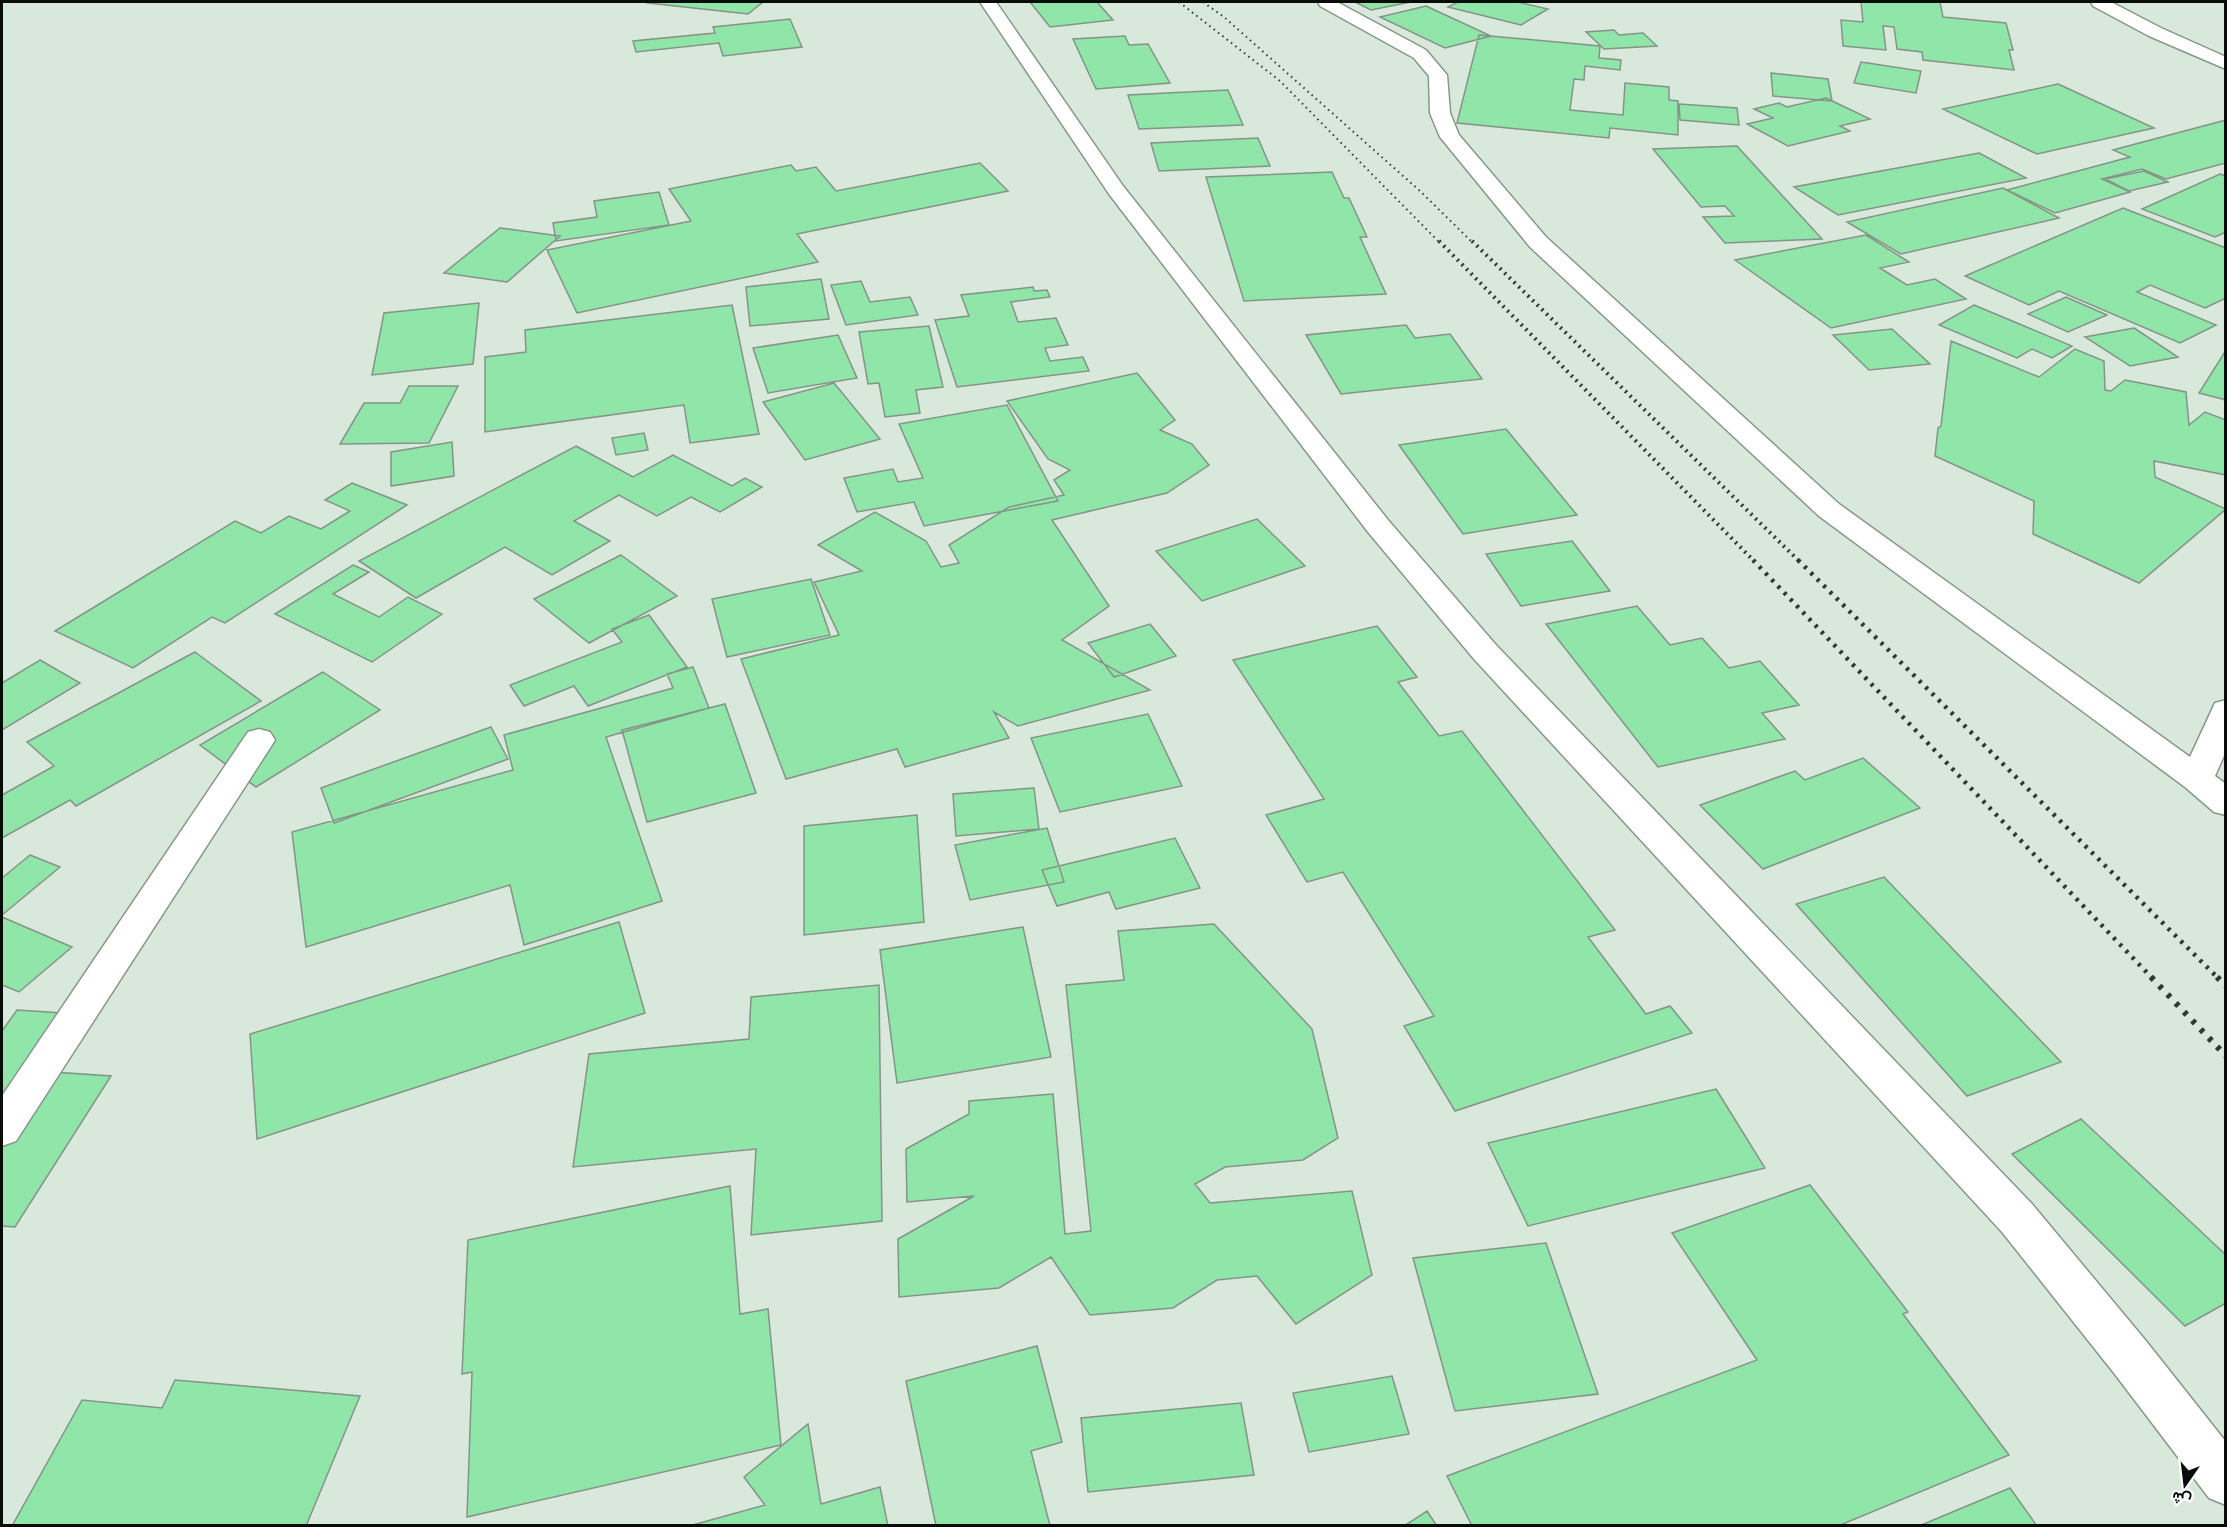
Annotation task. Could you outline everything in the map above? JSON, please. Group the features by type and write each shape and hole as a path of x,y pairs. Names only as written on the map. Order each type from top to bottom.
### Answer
{"street":[{"path":"988,2 1116,190 1378,526 1485,652 2016,1218 2130,1357 2226,1481"},
{"path":"1326,2 1420,54 1438,75 1440,113 1450,137 1538,242 1829,510 2197,779 2226,803"},
{"path":"2099,2 2155,32 2226,64"},
{"path":"2197,779 2226,711"},
{"path":"2,1129 259,740"}],"building":[{"path":"763,2 748,14 648,3"},
{"path":"1030,2 1097,2 1113,20 1050,27"},
{"path":"1355,2 1411,2 1371,10"},
{"path":"1458,2 1518,2 1548,9 1521,25 1448,7"},
{"path":"1861,2 1940,2 1943,17 2006,23 2013,50 2009,50 2014,70 1923,60 1922,52 1897,49 1894,27 1883,26 1886,50 1843,46 1841,20 1863,22"},
{"path":"1426,6 1491,36 1445,48 1380,17"},
{"path":"790,19 802,47 723,56 719,43 636,52 633,41 715,33 713,27"},
{"path":"1614,30 1619,35 1643,33 1657,46 1604,49 1586,32"},
{"path":"1479,35 1600,46 1599,58 1621,60 1620,70 1585,66 1584,80 1574,79 1570,110 1623,115 1625,83 1669,87 1669,100 1678,101 1678,135 1610,128 1609,138 1457,123"},
{"path":"1125,36 1129,45 1148,44 1170,83 1096,89 1073,39"},
{"path":"1861,62 1921,71 1916,93 1854,83"},
{"path":"1771,73 1828,79 1832,101 1773,96"},
{"path":"2058,84 2154,128 2037,154 1943,109"},
{"path":"1228,90 1243,125 1139,129 1128,95"},
{"path":"1826,98 1870,119 1840,126 1850,131 1788,146 1747,124 1773,118 1754,109 1779,103 1787,107"},
{"path":"1679,104 1737,108 1739,125 1680,120"},
{"path":"2226,120 2226,163 2166,179 2142,169 2102,179 2130,192 2055,213 2007,190 2130,157 2113,150"},
{"path":"1258,138 1270,166 1159,171 1151,143"},
{"path":"1737,146 1822,239 1725,243 1703,217 1734,216 1725,206 1701,207 1653,149"},
{"path":"1979,153 2026,178 1838,215 1794,187"},
{"path":"980,163 1008,191 797,234 818,262 577,313 547,250 691,221 669,189 791,165 796,171 816,167 836,191"},
{"path":"2144,171 2168,182 2129,191 2105,179"},
{"path":"1332,172 1344,198 1349,198 1367,237 1360,237 1386,294 1244,301 1206,177"},
{"path":"2220,174 2226,176 2226,232 2215,237 2142,209"},
{"path":"2003,188 2059,218 1901,254 1847,222"},
{"path":"659,192 669,225 556,241 553,223 597,217 594,201"},
{"path":"2123,208 2226,248 2226,298 2205,308 2150,285 2137,292 2216,325 2180,343 2059,291 2029,305 1965,276"},
{"path":"500,228 560,236 507,282 444,273"},
{"path":"1866,235 1909,262 1880,268 1907,285 1935,279 1966,299 1831,328 1735,260"},
{"path":"821,279 829,319 750,326 746,287"},
{"path":"861,281 870,302 910,297 918,315 846,325 831,285"},
{"path":"1033,287 1034,291 1047,290 1050,297 1011,302 1018,322 1056,318 1068,345 1045,348 1050,361 1083,357 1089,371 957,387 935,320 969,316 961,295"},
{"path":"2066,297 2107,315 2068,332 2028,314"},
{"path":"479,303 473,364 372,375 384,313"},
{"path":"732,305 759,434 690,443 684,405 485,432 485,357 526,352 525,330"},
{"path":"1974,305 2072,346 2052,358 2032,349 2017,358 1939,325"},
{"path":"1406,325 1415,338 1450,334 1482,379 1341,394 1306,335"},
{"path":"929,326 943,387 916,390 920,413 885,417 879,383 868,384 859,332"},
{"path":"2134,328 2178,357 2130,366 2085,337"},
{"path":"1892,329 1930,364 1869,370 1833,335"},
{"path":"838,335 857,378 768,393 753,348"},
{"path":"1951,341 2039,377 2075,349 2104,361 2105,390 2111,391 2125,380 2186,392 2189,425 2205,412 2226,420 2226,475 2154,461 2155,477 2226,509 2139,583 2033,534 2034,501 1935,456 1938,428 1941,426"},
{"path":"2226,350 2226,400 2199,393"},
{"path":"1137,373 1175,420 1160,430 1192,444 1209,465 1167,493 1052,520 1109,606 1062,640 1150,690 1018,726 994,712 1009,738 905,767 897,749 786,779 741,659 839,635 814,582 862,571 818,545 875,512 926,541 941,567 959,563 949,545 1009,507 1064,495 1054,480 1070,470 1048,459 1007,401"},
{"path":"834,383 880,439 805,460 763,402"},
{"path":"409,386 458,386 429,443 340,444 364,403 400,403"},
{"path":"1007,405 1058,501 924,526 914,502 857,512 844,478 893,469 898,482 923,478 899,424"},
{"path":"1506,429 1577,515 1463,534 1399,445"},
{"path":"644,433 648,450 616,455 612,438"},
{"path":"452,442 454,476 391,486 391,452"},
{"path":"576,446 633,477 673,455 732,486 745,478 762,487 720,512 691,497 657,516 619,495 574,521 610,541 552,575 505,547 416,598 359,561"},
{"path":"352,483 407,505 225,623 212,617 133,668 55,631 235,521 261,533 289,516 321,529 350,511 325,500"},
{"path":"1257,519 1305,566 1202,601 1156,551"},
{"path":"1572,541 1610,591 1521,606 1486,554"},
{"path":"621,555 677,596 589,643 534,599"},
{"path":"353,565 369,572 333,594 379,617 408,597 442,614 372,662 275,614"},
{"path":"811,579 830,635 727,657 712,599"},
{"path":"1637,606 1670,645 1702,638 1729,668 1760,661 1799,705 1762,713 1785,739 1658,767 1546,624"},
{"path":"649,615 687,667 588,706 574,686 524,706 510,685 622,642 612,629"},
{"path":"1150,624 1176,656 1114,677 1088,643"},
{"path":"1377,626 1417,677 1398,682 1439,736 1462,731 1615,930 1588,937 1646,1014 1670,1006 1692,1033 1455,1111 1404,1026 1434,1016 1343,872 1307,882 1266,815 1324,799 1233,660"},
{"path":"195,652 261,701 76,806 70,800 2,838 2,795 54,766 27,742"},
{"path":"40,660 80,683 2,730 2,683"},
{"path":"693,667 709,708 606,737 662,901 524,945 510,885 306,947 292,832 513,770 504,735 673,688 667,674"},
{"path":"323,672 380,710 256,787 200,745"},
{"path":"725,704 756,793 647,822 622,730"},
{"path":"1148,714 1182,786 1060,812 1031,738"},
{"path":"491,727 508,759 334,823 321,788"},
{"path":"1863,758 1920,808 1763,869 1700,805 1795,771 1805,780"},
{"path":"1034,788 1039,829 956,836 953,794"},
{"path":"917,815 924,922 804,935 804,826"},
{"path":"1047,828 1064,882 970,900 955,845"},
{"path":"1175,838 1200,888 1116,909 1109,892 1057,906 1042,870"},
{"path":"30,855 60,867 2,915 2,878"},
{"path":"1884,877 2061,1062 1967,1096 1796,904"},
{"path":"2,917 72,947 19,992 2,985"},
{"path":"619,922 645,1013 257,1139 250,1034"},
{"path":"1214,924 1312,1029 1338,1138 1303,1160 1225,1167 1195,1184 1210,1203 1352,1191 1372,1275 1296,1324 1257,1276 1217,1280 1173,1308 1090,1315 1051,1257 999,1288 899,1297 898,1239 974,1196 907,1202 906,1149 969,1114 969,1101 1053,1094 1065,1234 1091,1231 1066,985 1124,980 1118,931"},
{"path":"1023,927 1051,1057 897,1083 880,950"},
{"path":"879,985 882,1221 751,1235 756,1149 573,1167 589,1054 749,1039 751,997"},
{"path":"17,1010 62,1013 23,1070 111,1076 15,1227 2,1226 2,1031"},
{"path":"1716,1089 1765,1168 1528,1226 1488,1143"},
{"path":"2081,1119 2226,1255 2226,1303 2185,1326 2012,1154"},
{"path":"1810,1185 1908,1312 1903,1314 2009,1455 1838,1526 1472,1526 1447,1476 1757,1360 1672,1233"},
{"path":"730,1186 740,1314 768,1309 781,1445 467,1517 472,1372 462,1374 468,1240"},
{"path":"1546,1243 1598,1394 1455,1411 1413,1258"},
{"path":"1037,1346 1062,1442 1031,1451 1050,1526 936,1526 906,1381"},
{"path":"1392,1376 1409,1434 1309,1452 1293,1393"},
{"path":"175,1380 360,1396 306,1526 12,1526 82,1400 162,1408"},
{"path":"1241,1403 1254,1475 1088,1492 1081,1418"},
{"path":"808,1424 821,1504 880,1487 888,1526 689,1526 765,1505 744,1477"},
{"path":"2010,1488 2037,1526 1919,1526"},
{"path":"1427,1511 1437,1526 1404,1526"}],"railway":[{"path":"1179,2 1280,81 1440,243"},
{"path":"1203,2 1224,17 1420,191 1473,243"},
{"path":"1439,241 1754,561"},
{"path":"1472,241 1799,561"},
{"path":"1753,560 2153,979"},
{"path":"1798,560 2219,979"},
{"path":"2151,977 2226,1056"},
{"path":"2219,979 2226,986"}]}
